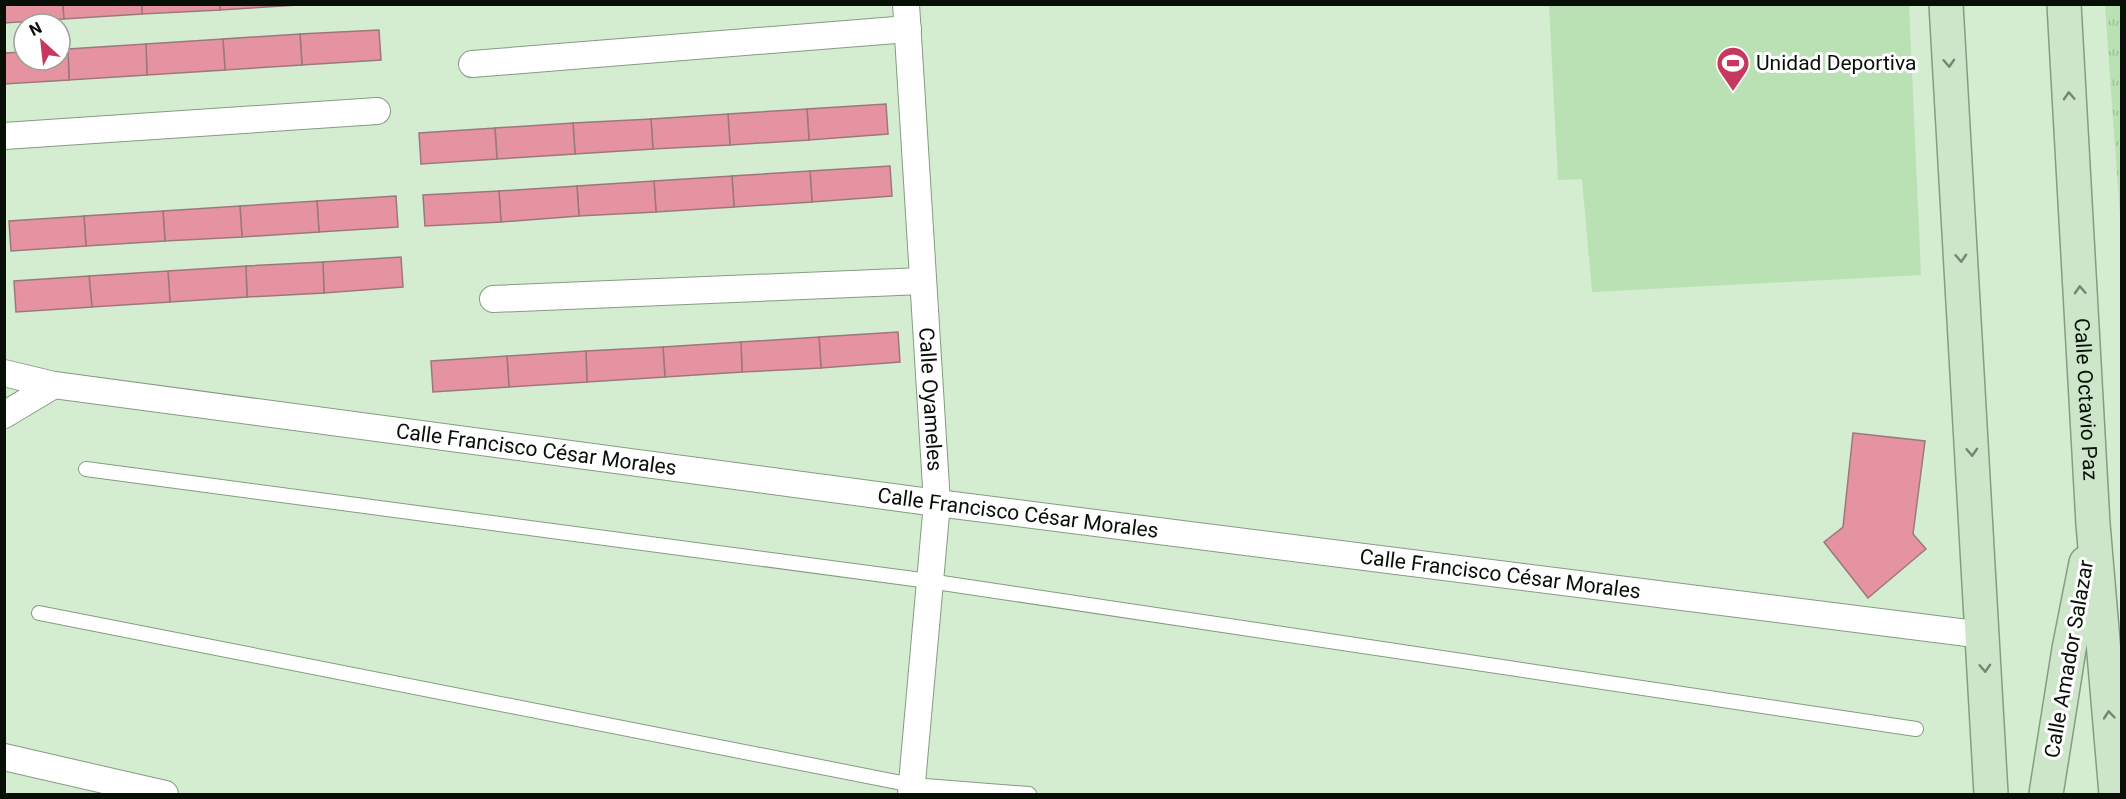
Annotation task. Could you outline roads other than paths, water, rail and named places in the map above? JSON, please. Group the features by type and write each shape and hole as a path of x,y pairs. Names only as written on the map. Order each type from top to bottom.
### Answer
{"street":[{"path":"1946,4 1991,795"},
{"name":"Calle Octavio Paz","path":"2064,4 2093,524 2113,792"},
{"path":"472,64 907,17"},
{"name":"Calle Oyameles","path":"907,17 937,503 912,790"},
{"path":"4,136 377,111"},
{"path":"493,299 922,281"},
{"name":"Calle Francisco César Morales","path":"4,373 54,385 937,503 1983,635"},
{"path":"4,414 54,385"},
{"name":"Calle Amador Salazar","path":"2046,795 2068,649 2093,524"},
{"path":"4,757 165,795"}],"lane":[{"path":"86,469 929,581 1916,729"},
{"path":"39,613 912,790 1029,795"}],"place":[{"name":"Unidad Deportiva","path":"1733,92"}]}
